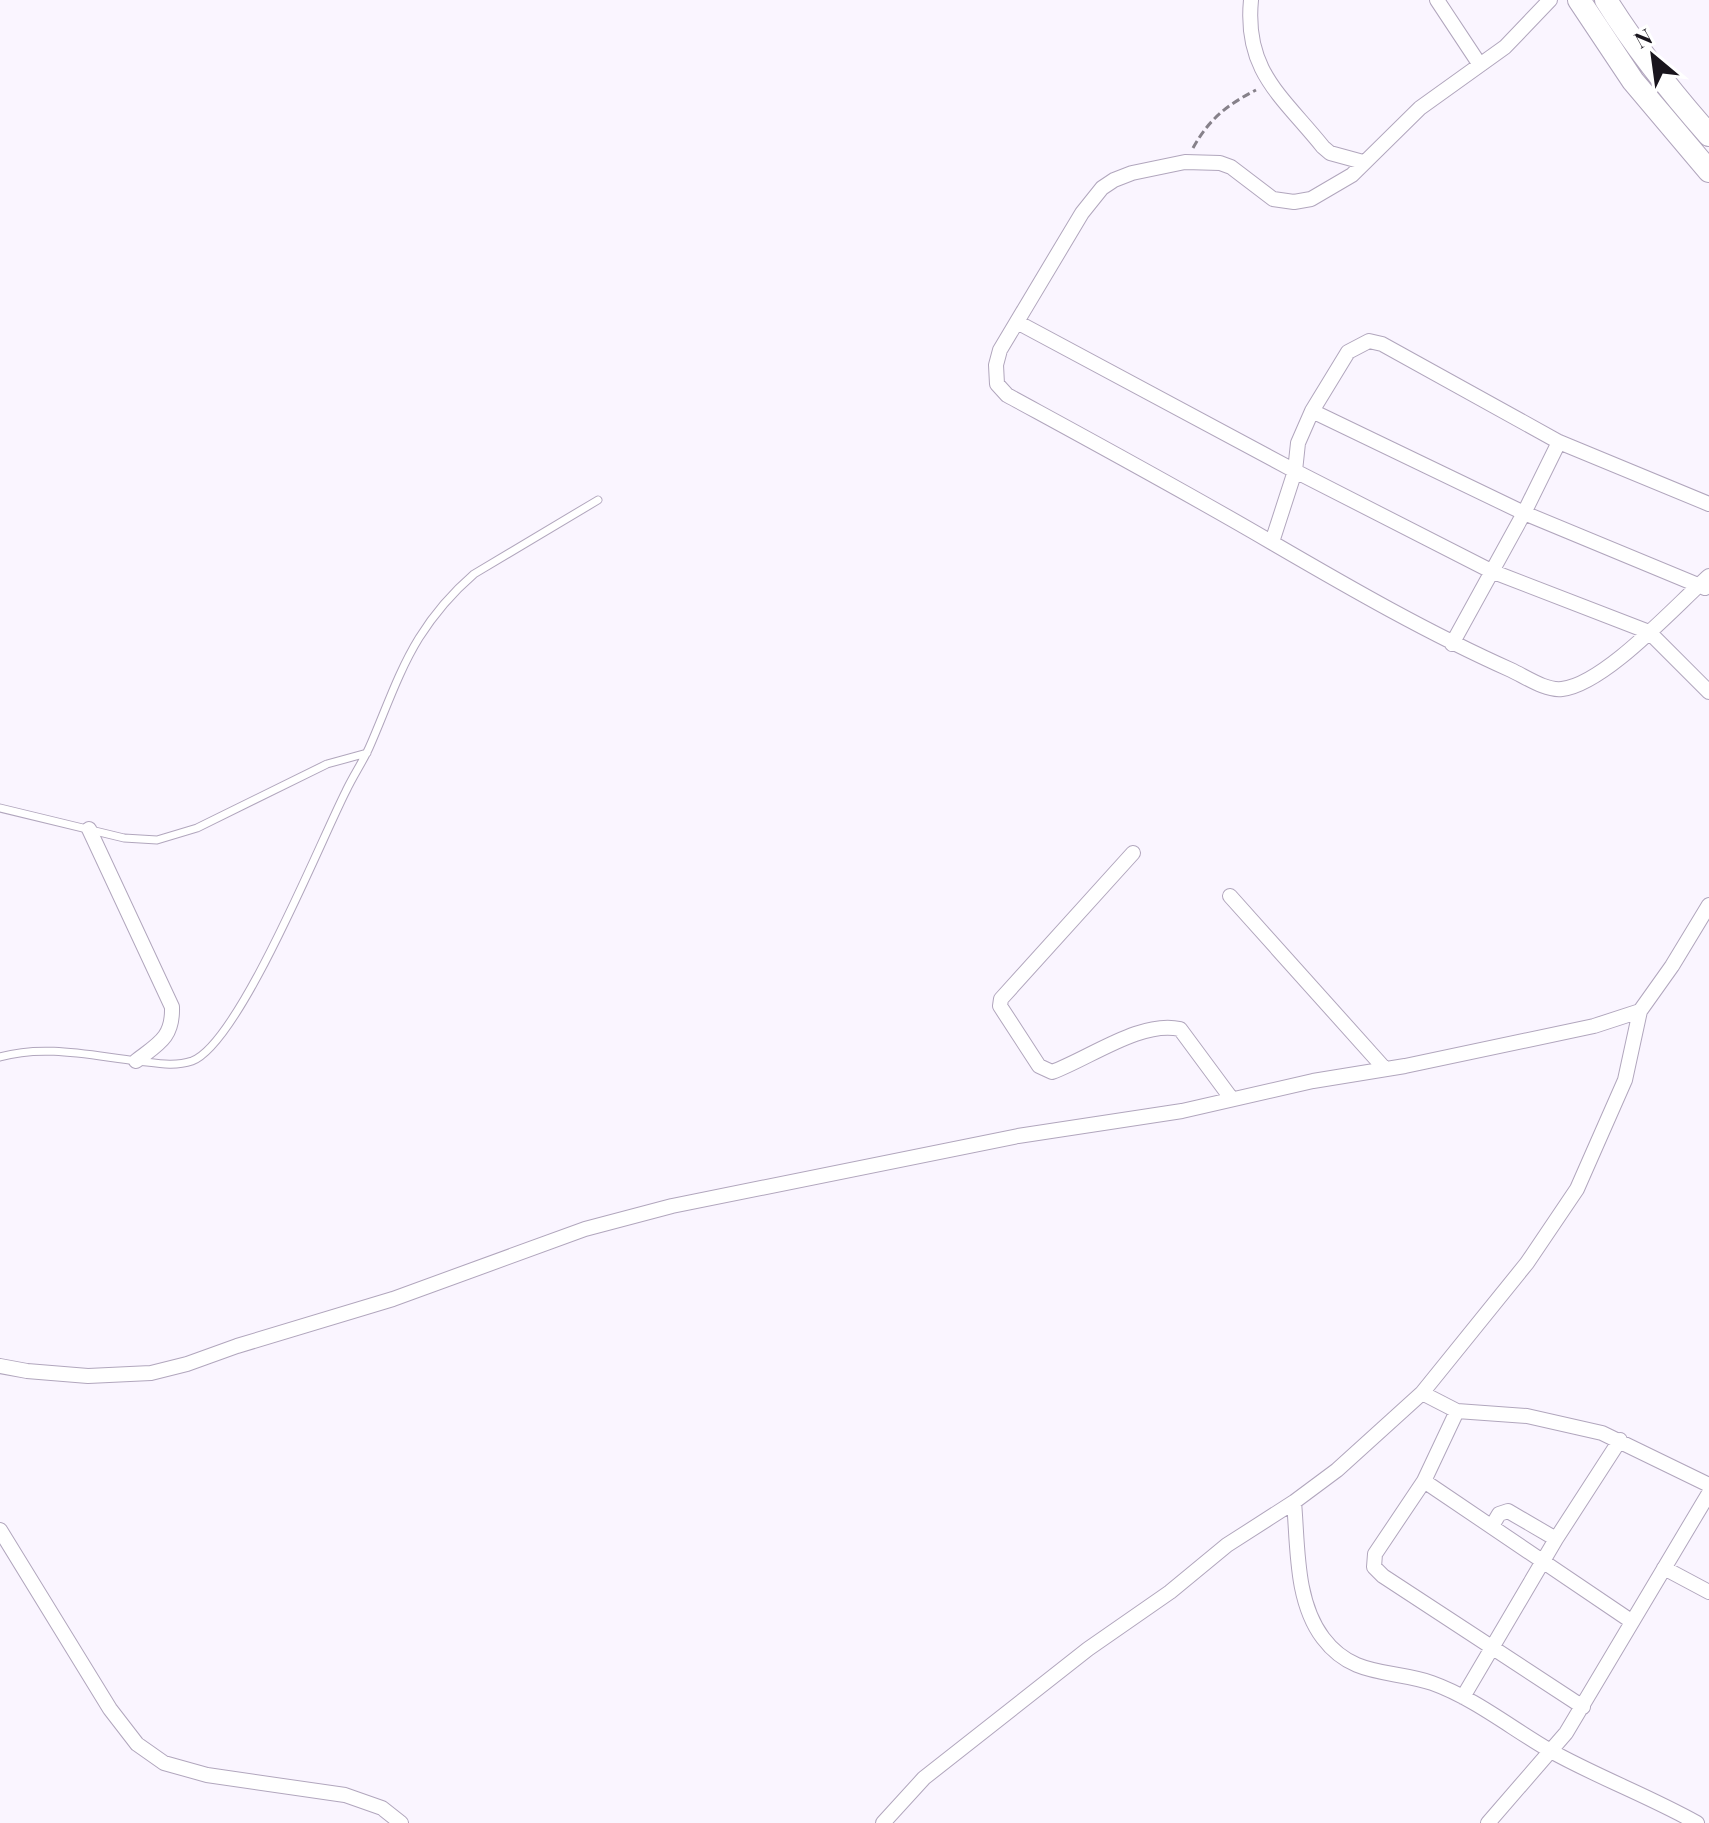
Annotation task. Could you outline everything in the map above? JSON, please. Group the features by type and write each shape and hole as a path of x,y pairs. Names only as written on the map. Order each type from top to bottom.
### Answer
{"main road":[{"path":"1579,0 1633,81 1709,171"},
{"path":"1606,0 1629,37 1709,135"}],"street":[{"path":"1251,0 1251,42 1258,65 1323,147 1330,153 1363,162"},
{"path":"1437,0 1480,65"},
{"path":"1312,411 1524,513 1706,584 1593,677 1575,686 1554,689 1452,644 1334,580 1000,390 997,384 996,365 1000,350 1082,213 1102,188 1132,173 1185,162 1220,163 1231,167 1266,196 1294,202 1311,199 1352,175 1420,108 1505,47 1550,0"},
{"path":"1017,322 1295,471 1491,571 1649,632 1709,692"},
{"path":"1272,542 1295,471 1298,443 1312,411 1348,352 1369,341 1382,344 1559,442 1709,504"},
{"path":"1452,644 1559,442"},
{"path":"89,829 172,1007 173,1026 165,1039 136,1061"},
{"path":"1133,853 1001,999 1000,1006 1039,1066 1052,1072 1146,1030 1167,1026 1180,1029 1231,1098"},
{"path":"1230,896 1385,1069"},
{"path":"883,1823 924,1778 1088,1649 1170,1592 1227,1545 1337,1470 1422,1393 1527,1263 1577,1189 1625,1080 1640,1011 1709,905"},
{"path":"0,1366 88,1376 151,1373 393,1299 585,1229 672,1206 1018,1136 1182,1111 1231,1098 1594,1026 1640,1011"},
{"path":"1422,1393 1457,1411 1527,1416 1583,1427 1620,1440 1709,1485"},
{"path":"1457,1411 1424,1481 1375,1554 1374,1567 1383,1576 1583,1707"},
{"path":"1463,1697 1556,1539 1620,1440"},
{"path":"1424,1481 1631,1621"},
{"path":"1488,1823 1551,1751 1583,1707 1709,1493"},
{"path":"1294,1502 1307,1609 1322,1637 1340,1656 1369,1671 1431,1683 1463,1697 1551,1751 1697,1823"},
{"path":"1492,1526 1499,1514 1508,1511 1556,1539"},
{"path":"0,1530 110,1709 137,1744 164,1763 207,1775 345,1795 382,1808 401,1823"},
{"path":"1664,1568 1709,1592"}],"lane":[{"path":"0,1057 47,1051 181,1064 206,1053 228,1028 279,933 346,790 367,753 414,648 432,620 474,574 598,500"},
{"path":"0,808 133,839 172,838 327,764 367,753"}],"path":[{"path":"1185,162 1220,111 1271,83"}]}
